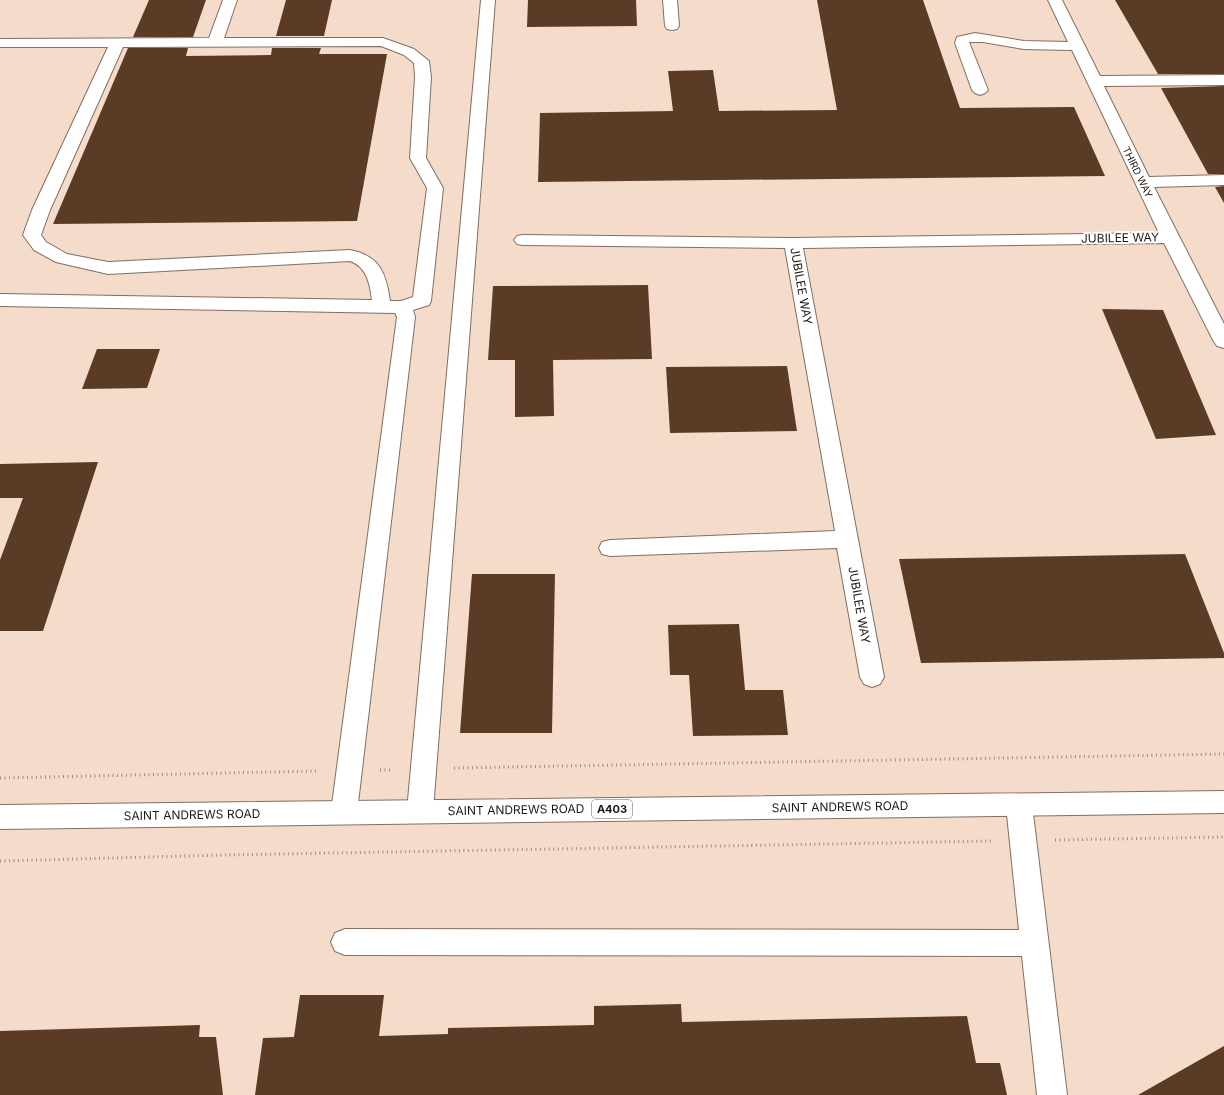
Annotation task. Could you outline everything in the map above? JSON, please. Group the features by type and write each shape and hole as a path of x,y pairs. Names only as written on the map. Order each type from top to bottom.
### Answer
{"main road":[{"path":"215,42 230,0"},
{"path":"420,811 488,0"},
{"path":"670,0 672,26"},
{"name":"THIRD WAY","path":"1055,0 1170,238 1224,342"},
{"path":"980,90 962,43 962,40 966,38 986,39 1023,45 1077,46"},
{"path":"0,43 383,42 409,52 421,61 423,78 418,158 435,188 422,301 402,307 0,300"},
{"path":"117,43 41,210 32,235 40,246 62,258 108,268 328,256 354,256 369,265 377,278 382,306"},
{"path":"1094,81 1224,80"},
{"path":"1143,182 1224,180"},
{"name":"JUBILEE WAY","path":"872,677 793,242 1170,238"},
{"path":"523,240 793,242"},
{"path":"344,812 406,317 402,307"},
{"path":"610,548 847,539"},
{"name":"SAINT ANDREWS ROAD","path":"0,817 1224,802"},
{"path":"1018,805 1052,1095"},
{"path":"344,942 1034,943"}],"path":[{"path":"0,778 1224,754"},
{"path":"0,861 238,855 1224,837"}],"shaded area":[{"path":"0,0 1224,0 1224,1095 0,1095"}],"building":[{"path":"149,0 206,0 193,37 133,37"},
{"path":"286,0 332,0 324,36 276,36"},
{"path":"528,0 636,0 637,26 527,27"},
{"path":"817,0 923,0 960,108 1074,107 1105,176 538,182 540,113 673,111 668,71 713,70 719,111 837,110"},
{"path":"1115,0 1224,0 1224,74 1158,74"},
{"path":"128,48 188,48 186,56 271,55 272,48 321,48 319,54 387,54 357,221 53,224"},
{"path":"1224,86 1224,174 1208,174 1161,88"},
{"path":"1224,186 1224,203 1215,187"},
{"path":"648,285 652,359 553,360 554,416 515,417 515,360 488,360 493,286"},
{"path":"1102,309 1163,310 1216,435 1156,439"},
{"path":"97,349 160,349 147,388 82,389"},
{"path":"787,366 797,431 670,433 666,367"},
{"path":"98,462 43,631 0,631 0,560 23,498 0,498 0,464"},
{"path":"1185,554 1224,653 1224,658 921,663 899,559"},
{"path":"472,574 555,574 552,733 460,733"},
{"path":"739,624 745,690 783,690 788,735 693,736 689,675 670,675 668,625"},
{"path":"300,995 384,995 379,1036 448,1034 448,1028 594,1025 594,1006 681,1004 682,1022 967,1016 976,1063 1000,1063 1007,1095 255,1095 263,1038 294,1037"},
{"path":"200,1025 199,1037 216,1037 223,1095 0,1095 0,1031"},
{"path":"1224,1046 1224,1095 1138,1095"}]}
